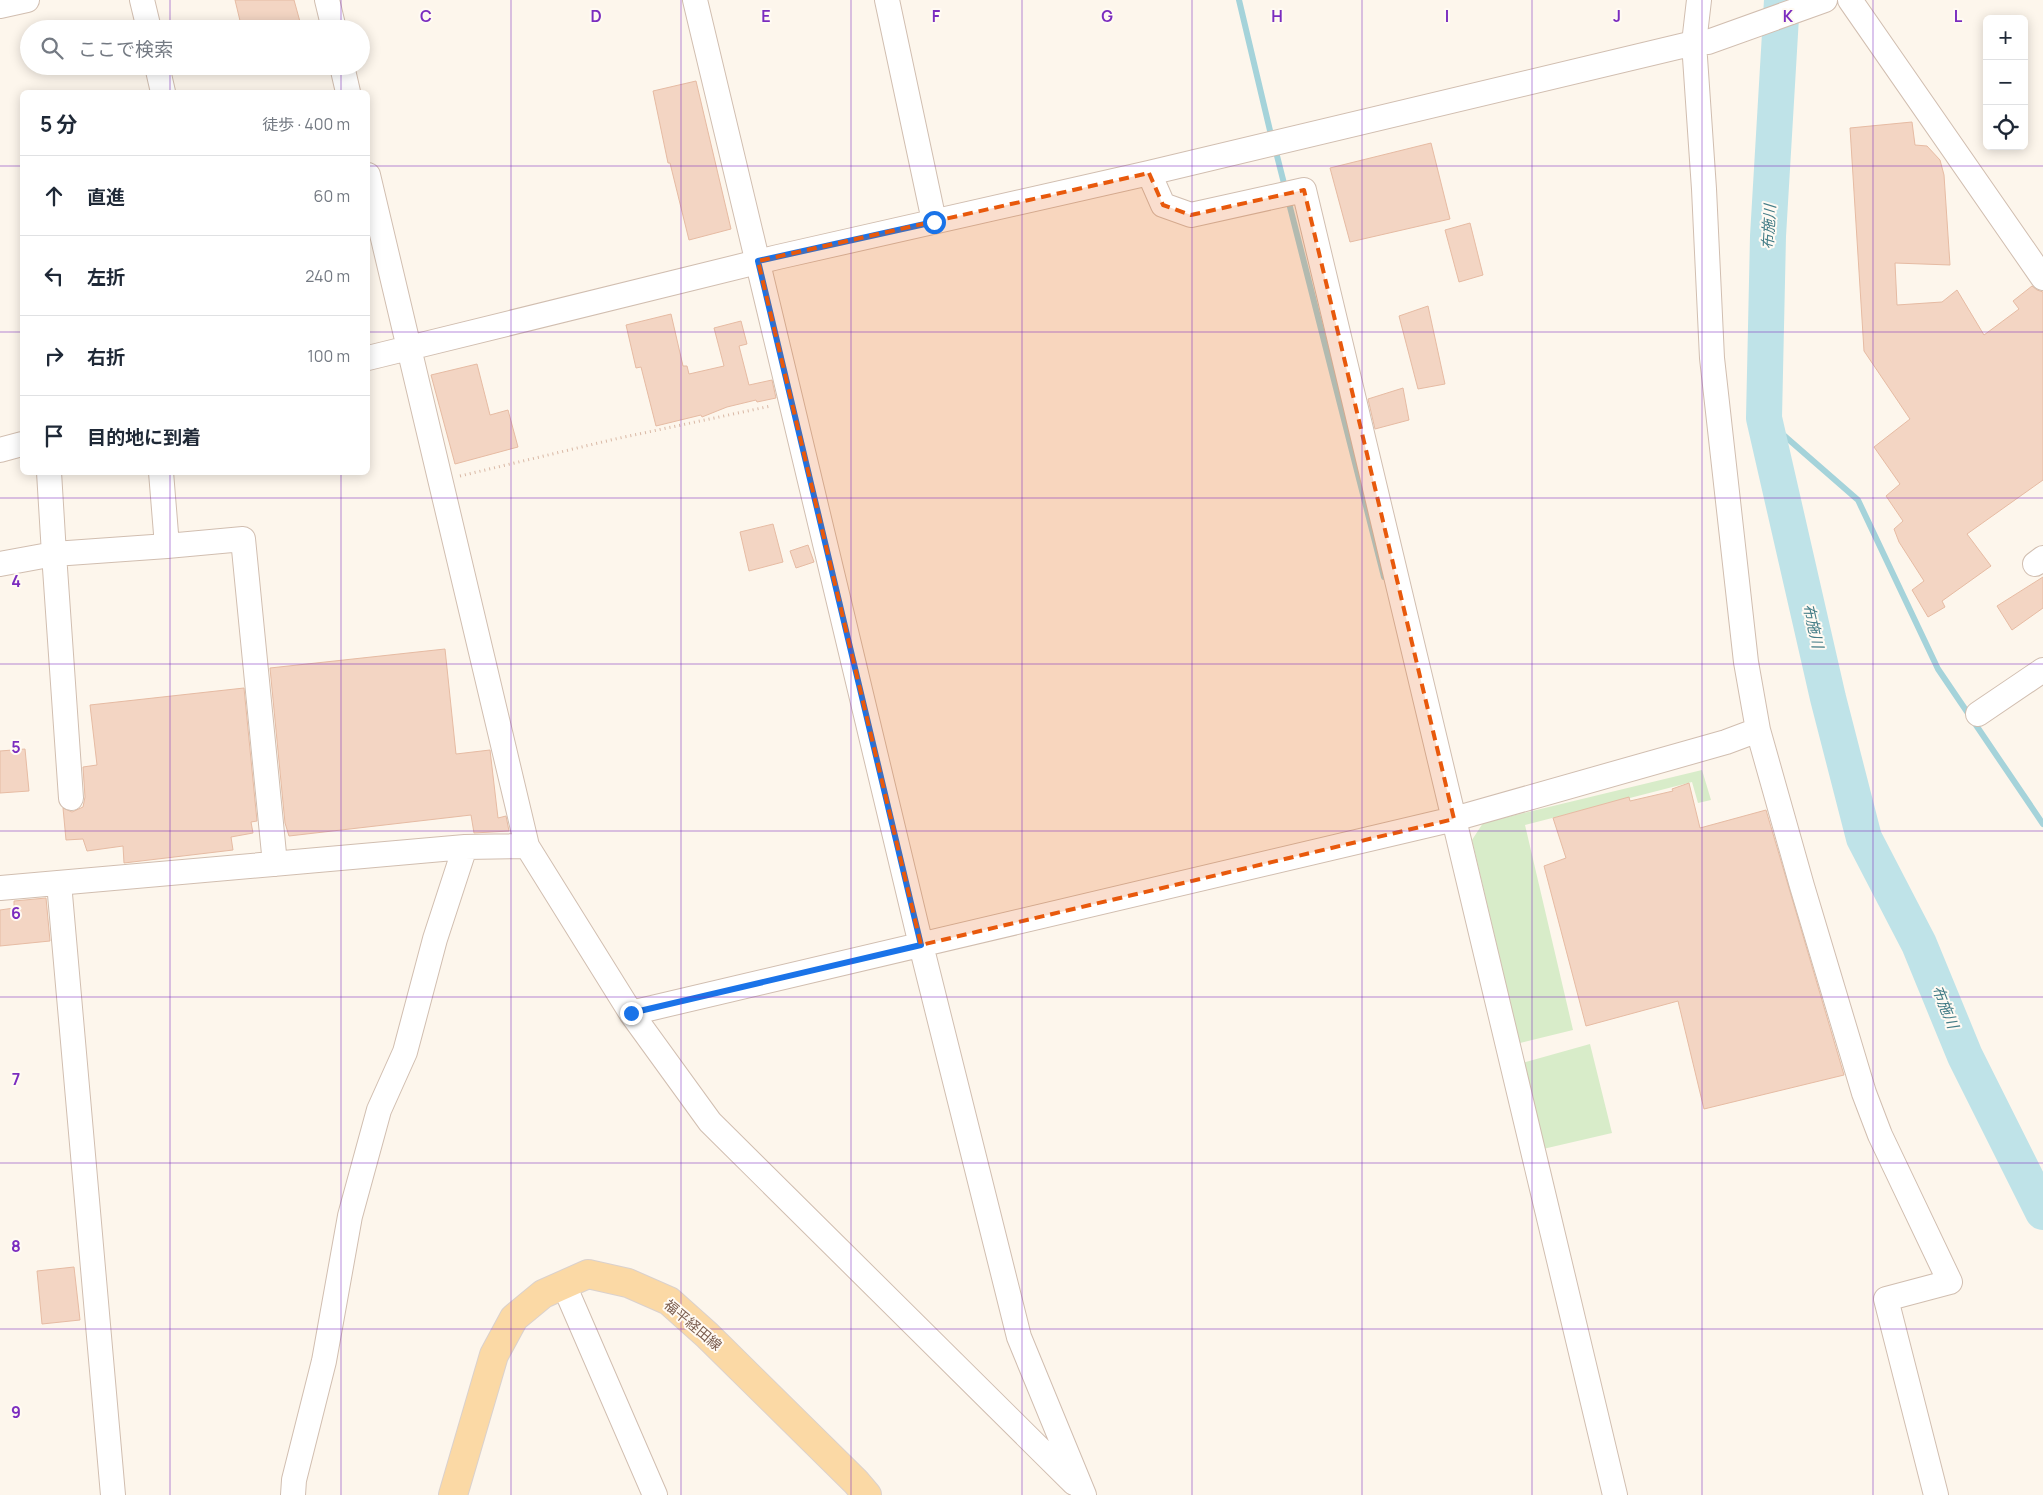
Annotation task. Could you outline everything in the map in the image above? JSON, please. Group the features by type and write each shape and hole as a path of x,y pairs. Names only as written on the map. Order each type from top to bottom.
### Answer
{"main road":[{"name":"福平経田線","path":"453,1495 494,1355 514,1318 543,1294 588,1274 628,1283 669,1301 707,1335 856,1482 866,1495"}],"street":[{"path":"0,6 27,0"},
{"path":"142,0 147,20"},
{"path":"327,0 332,20"},
{"path":"695,0 921,945 1019,1337 1083,1493"},
{"path":"887,0 934,222"},
{"path":"1699,0 1704,189 1712,358 1746,662 1758,730 1864,1093 1880,1135 1950,1282 1886,1299 1936,1495"},
{"path":"370,358 758,261 1149,173 1701,42 1825,0"},
{"path":"1850,0 2043,278"},
{"path":"159,75 163,90"},
{"path":"344,75 348,90"},
{"path":"1149,173 1163,205 1191,215 1304,190 1615,1495"},
{"path":"370,184 527,846 631,1013 710,1122 1083,1493"},
{"path":"0,450 20,445"},
{"path":"49,475 71,798"},
{"path":"161,475 167,546"},
{"path":"0,564 54,554 244,540 275,864"},
{"path":"1978,714 2043,670"},
{"path":"631,1013 1454,819 1726,742 1758,730"},
{"path":"0,888 466,847 527,846"},
{"path":"292,1495 294,1480 324,1361 353,1207 379,1110 405,1052 435,938 466,847"},
{"path":"59,883 113,1495"},
{"path":"564,1285 655,1495"}],"path":[{"path":"440,480 615,439 791,402"}],"highlighted area":[{"path":"1149,173 1163,205 1191,215 1304,190 1454,819 921,945 758,261"}],"green space":[{"path":"1702,770 1711,800 1698,803 1692,782 1525,825 1573,1030 1520,1043 1472,840 1483,823"},
{"path":"1590,1044 1612,1133 1543,1149 1522,1063"}],"building":[{"path":"235,0 294,0 300,20 240,20"},
{"path":"696,81 731,229 689,240 670,163 668,163 653,91"},
{"path":"1912,122 1915,145 1927,146 1940,160 1944,175 1950,265 1895,263 1897,305 1942,302 1957,290 1984,335 2019,309 2013,301 2032,286 2043,292 2043,480 1967,534 1991,566 1942,601 1945,607 1928,617 1912,590 1924,581 1899,542 1894,529 1903,521 1886,496 1900,484 1874,447 1910,419 1864,351 1850,128"},
{"path":"1431,143 1450,219 1350,242 1330,168"},
{"path":"1470,223 1483,275 1459,282 1445,230"},
{"path":"1428,306 1445,384 1418,389 1399,316"},
{"path":"671,314 683,366 687,366 689,374 724,366 714,328 741,321 747,344 739,346 749,385 772,380 776,398 757,402 756,400 727,407 702,417 701,415 656,426 641,367 636,368 626,325"},
{"path":"477,364 490,415 508,410 518,447 455,464 431,375"},
{"path":"1403,388 1409,420 1375,429 1368,399"},
{"path":"773,524 783,562 749,571 740,532"},
{"path":"808,545 814,562 796,568 790,551"},
{"path":"2043,577 2043,608 2012,630 1997,606"},
{"path":"445,649 456,754 490,750 498,818 506,816 509,831 474,833 471,815 289,836 285,823 270,668"},
{"path":"244,688 257,821 251,822 253,833 231,837 233,850 124,863 123,846 87,851 83,839 66,840 63,808 72,812 83,807 85,797 83,767 97,765 90,705"},
{"path":"25,749 29,791 0,793 0,751"},
{"path":"1689,783 1700,828 1766,810 1844,1075 1704,1109 1678,1001 1586,1026 1544,866 1566,858 1553,818 1629,797 1630,801 1673,791 1672,789"},
{"path":"46,898 50,941 0,946 0,910 14,908 14,901"},
{"path":"74,1267 80,1320 42,1324 37,1271"}],"waterway":[{"path":"1239,0 1272,139"},
{"name":"布施川","path":"1782,0 1768,236 1764,418 1828,698 1864,838 1919,944 1965,1056 2043,1212"},
{"path":"1275,148 1384,577"},
{"path":"1764,418 1858,500 1938,669 2043,824"}],"route":[{"path":"631,1013 921,945 758,261 934,222"}]}
